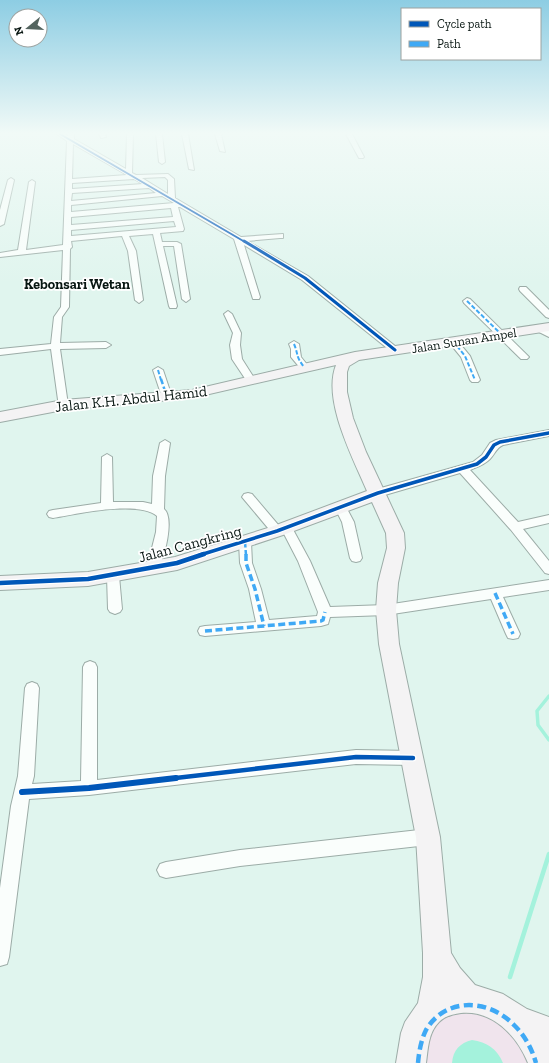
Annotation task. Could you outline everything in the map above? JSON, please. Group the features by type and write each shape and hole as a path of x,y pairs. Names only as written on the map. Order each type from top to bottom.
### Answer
{"main road":[{"name":"Jalan Sunan Ampel","path":"355,356 501,334 545,330"},
{"name":"Jalan K.H. Abdul Hamid","path":"0,417 63,405 167,397 208,391 355,356"},
{"path":"355,356 343,364 340,372 340,392 345,418 358,452 395,533 396,548 388,583 386,610 389,644 428,837 437,953 437,977 431,1010"},
{"path":"321,363 333,365 340,372"},
{"name":"Jalan Cangkring","path":"0,583 80,580 113,576 177,563 245,542 341,508 378,493"},
{"path":"437,953 445,972 467,997"},
{"path":"406,1058 418,1026 431,1010 448,1000 467,997 485,1000 503,1008 519,1021 533,1040 543,1063"},
{"path":"519,1021 549,1032"}],"street":[{"path":"0,224 10,184"},
{"path":"22,253 32,184"},
{"path":"63,405 55,346 58,318 65,307 69,184"},
{"path":"146,184 164,194 175,203 305,278 395,350"},
{"path":"0,255 22,253 68,243 125,234 156,232 180,228 177,219 171,184"},
{"path":"69,191 150,186"},
{"path":"68,202 164,194"},
{"path":"68,215 175,203"},
{"path":"67,228 177,219"},
{"path":"156,232 173,306"},
{"path":"125,234 132,251 139,300"},
{"path":"238,239 280,236"},
{"path":"238,239 256,297"},
{"path":"159,244 177,244 186,299"},
{"path":"523,289 549,315"},
{"path":"467,301 524,357"},
{"path":"228,314 237,333 235,345 237,358 251,381"},
{"path":"453,341 465,356 475,380"},
{"path":"294,344 296,348 296,357 304,367"},
{"path":"0,352 55,346 106,345"},
{"path":"158,370 167,397"},
{"path":"378,493 477,464 486,457 494,445 500,442 549,434"},
{"path":"158,509 159,476 165,442"},
{"path":"106,457 107,505"},
{"path":"464,469 549,570"},
{"path":"205,631 322,621 324,612 304,561 282,529 248,497"},
{"path":"53,514 107,505 145,506 158,509 162,514 163,525 153,568"},
{"path":"341,508 348,522 356,558"},
{"path":"515,528 549,518"},
{"path":"245,542 246,562 264,626"},
{"path":"113,576 115,609"},
{"path":"324,612 386,610 495,592 549,585"},
{"path":"495,592 513,634"},
{"path":"89,788 90,667"},
{"path":"0,957 19,806 26,776 32,688"},
{"path":"22,792 89,788 356,757 413,758"},
{"path":"166,870 240,858 428,837"}],"shaded area":[{"path":"474,1008 509,1024 532,1063 423,1063 429,1032 440,1018"},
{"path":"472,1040 487,1044 495,1050 503,1063 452,1063 454,1054 458,1048 464,1043"}],"waterway":[{"path":"549,696 537,711 538,725 549,740"},
{"path":"510,977 549,854"}],"marked path":[{"path":"467,301 501,334"},
{"path":"453,341 465,356 475,380"},
{"path":"294,344 296,349 296,357 304,367"},
{"path":"158,370 167,397"},
{"path":"245,542 246,563 255,589 264,626"},
{"path":"495,593 513,634"},
{"path":"205,631 321,621 323,620 325,612"},
{"path":"418,1063 420,1046 426,1031 435,1019 446,1010 459,1005 473,1004 488,1008 510,1020 524,1037 536,1063"}],"cycle path":[{"path":"146,184 305,278 395,350"},
{"path":"0,583 88,579 177,563 277,531 378,493 477,464 486,457 494,445 500,442 549,433"},
{"path":"22,792 89,788 356,757 413,758"}],"district":[{"name":"Kebonsari Wetan","path":"77,284"}]}
